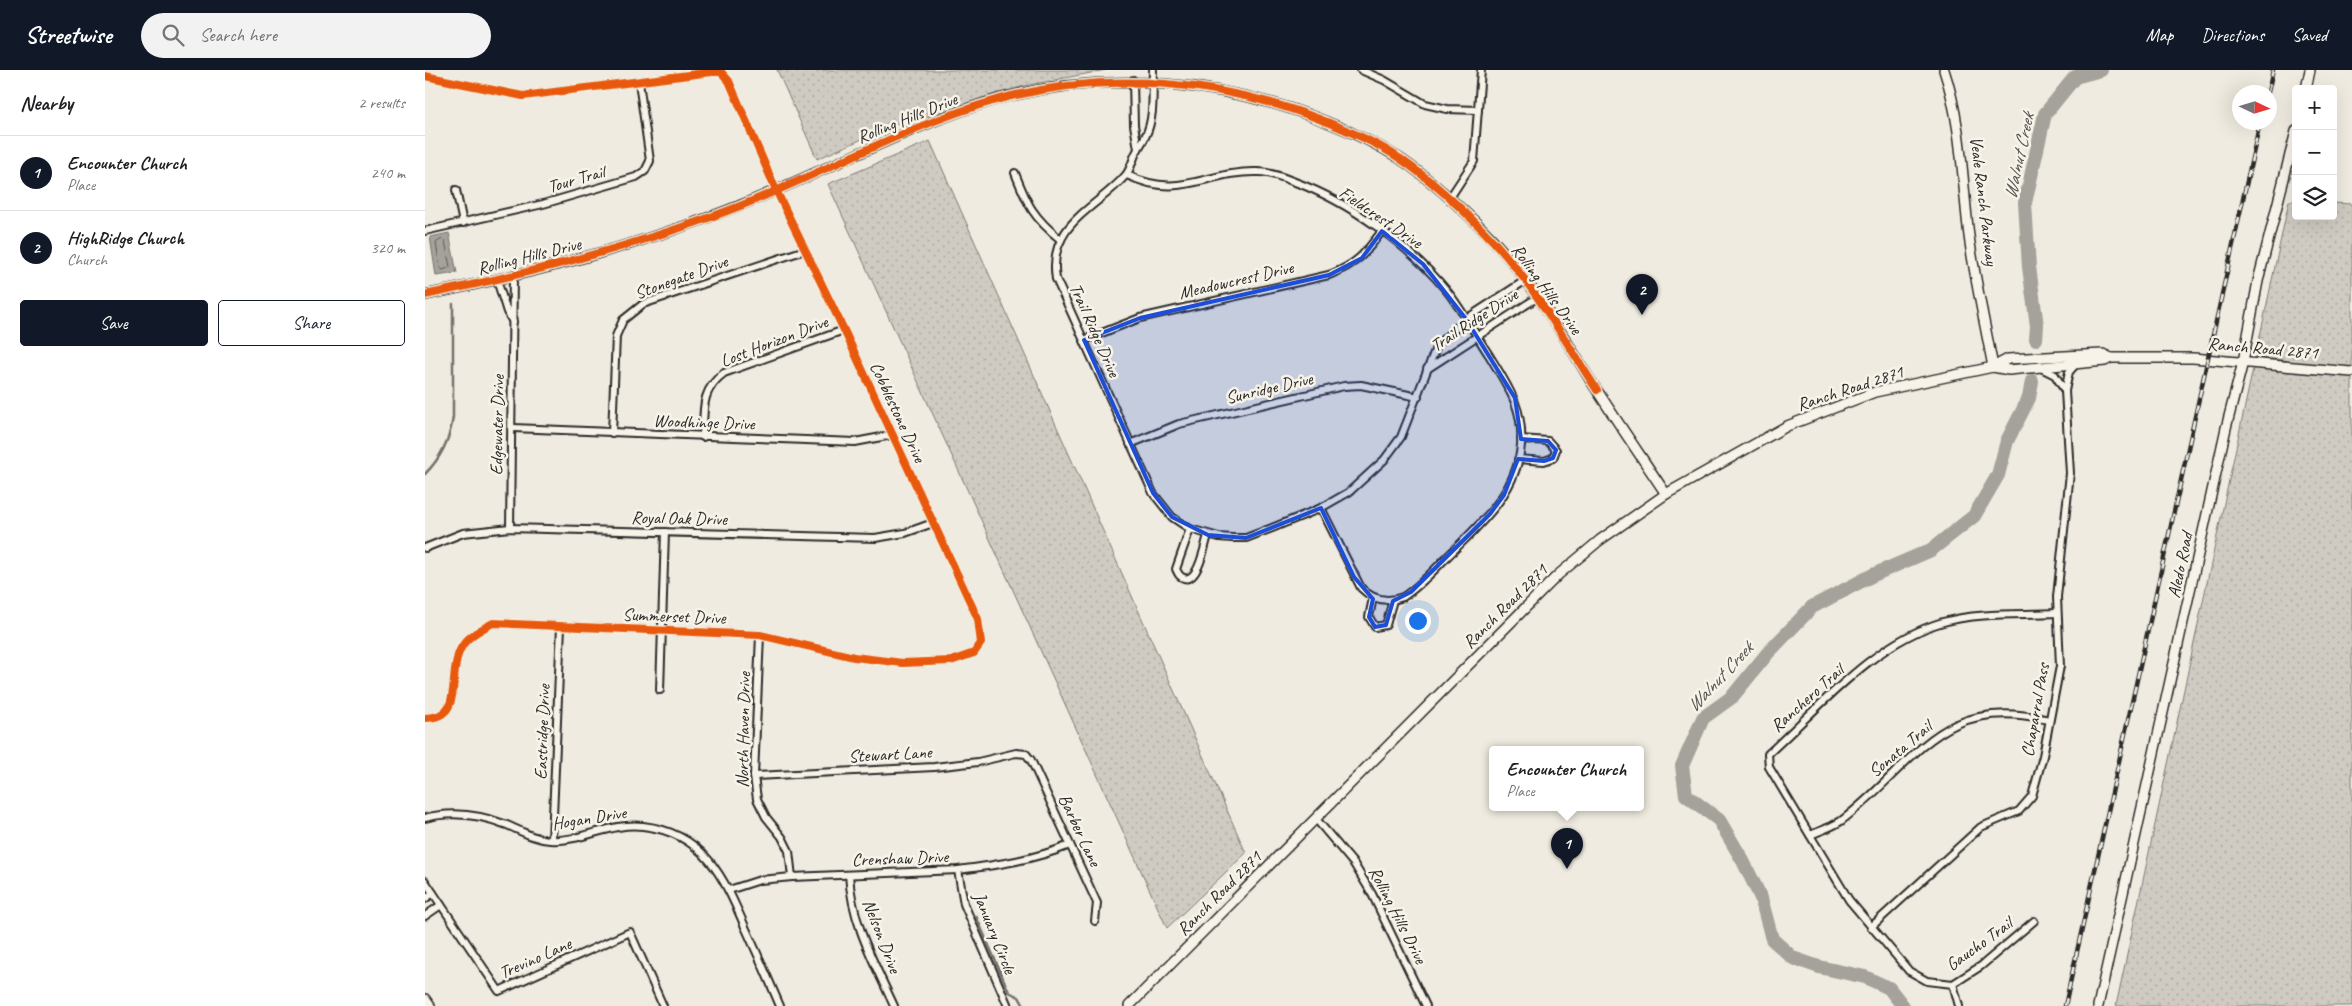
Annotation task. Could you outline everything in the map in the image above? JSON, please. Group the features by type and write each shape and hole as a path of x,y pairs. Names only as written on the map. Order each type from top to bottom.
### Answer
{"street":[{"name":"Trail Ridge Drive","path":"1153,70 1152,104 1147,134 1138,149 1127,175 1080,215 1061,240 1055,260 1055,278 1153,493 1172,517 1190,529 1219,537 1246,538 1321,508 1349,492 1385,460 1401,438 1437,344 1467,320 1526,280"},
{"path":"1361,70 1425,104 1447,109 1478,110"},
{"path":"1449,199 1474,161 1481,70"},
{"name":"Veale Ranch Parkway","path":"1944,70 1953,98 1961,142 1969,236 1993,367"},
{"path":"2307,85 2310,70"},
{"name":"Cobblestone Drive","path":"639,82 721,72 729,81 776,190 844,330 978,620 981,643 978,650"},
{"path":"425,76 523,96 639,82"},
{"name":"Rolling Hills Drive","path":"425,295 497,280 621,248 776,190 940,119 1001,98 1080,83 1133,80 1231,92 1270,102 1315,117 1357,136 1398,158 1449,199 1492,240 1526,280 1666,494"},
{"path":"1133,80 1134,125 1138,149"},
{"name":"Tour Trail","path":"425,231 543,204 636,177 645,171 650,161 639,82"},
{"name":"Aledo Road","path":"2098,1006 2226,428 2243,362 2258,280 2292,147"},
{"name":"Fieldcrest Drive","path":"1127,175 1142,183 1165,187 1203,181 1227,174 1260,172 1296,182 1350,209 1423,264 1448,292 1478,337 1515,398 1521,438 1515,473 1504,496 1490,514 1411,592 1393,600"},
{"path":"1015,173 1030,209 1043,225 1061,240"},
{"path":"456,190 463,223"},
{"name":"Meadowcrest Drive","path":"1084,340 1140,318 1329,275 1350,267 1362,258 1382,232"},
{"name":"Stonegate Drive","path":"612,433 614,348 619,327 623,320 643,304 805,250"},
{"name":"Edgewater Drive","path":"510,528 513,428 513,322 515,311 513,276"},
{"name":"Edgewater Drive","path":"497,280 507,312 513,322"},
{"name":"Trail Ridge Drive","path":"1427,369 1538,297"},
{"name":"Lost Horizon Drive","path":"703,437 707,393 719,377 844,330"},
{"name":"Ranch Road 2871","path":"1129,1006 1558,575 1600,540 1666,494 1787,426 1875,392 1993,367 2008,359 2103,354 2111,358 2193,358 2352,372"},
{"name":"Ranch Road 2871","path":"1993,367 2009,370 2105,361 2111,358"},
{"name":"Chaparral Pass","path":"1871,927 1981,827 2019,811 2032,796 2060,666 2057,597 2070,473 2065,391 2069,372 2077,363"},
{"path":"2037,367 2055,375 2065,391"},
{"name":"Sunridge Drive","path":"1130,444 1179,424 1344,386 1361,385 1418,397"},
{"name":"Woodhinge Drive","path":"513,428 855,442 892,435"},
{"path":"1518,459 1544,461 1553,458 1556,450 1548,441 1521,438"},
{"path":"1321,508 1361,588 1373,598 1393,600 1386,625 1375,627 1369,617 1373,598"},
{"name":"Royal Oak Drive","path":"425,548 463,533 510,528 875,538 905,533 933,523"},
{"path":"1190,529 1177,569 1179,575 1185,579 1192,577 1197,572 1208,534"},
{"path":"660,690 665,532"},
{"name":"Ranchero Trail","path":"1871,927 1849,900 1810,835 1769,766 1768,754 1880,653 1908,635 1945,622 1986,616 2057,613"},
{"name":"Summerset Drive","path":"425,718 438,718 447,711 452,700 455,669 460,650 474,634 493,623 760,634 854,657 903,663 951,661 968,656 978,650"},
{"name":"Eastridge Drive","path":"552,840 561,626"},
{"name":"North Haven Drive","path":"760,634 754,776 757,799 766,817 782,837 789,851 792,877"},
{"name":"Sonata Trail","path":"1810,835 1840,822 1932,738 1961,722 1993,713 2025,714 2049,720"},
{"name":"Stewart Lane","path":"754,776 935,767 1026,754"},
{"name":"Barber Lane","path":"1026,754 1031,760 1097,903 1095,921"},
{"name":"Hogan Drive","path":"425,818 449,814 478,816 535,838 552,840 576,837 611,826 643,826 672,832 698,847 716,867 729,890 780,1006"},
{"name":"Rolling Hills Drive","path":"1317,819 1354,864 1372,894 1426,1006"},
{"name":"Crenshaw Drive","path":"729,890 760,880 792,877 958,870 1016,862 1046,855 1070,845"},
{"name":"January Circle","path":"958,870 964,904 1008,1006"},
{"name":"Nelson Drive","path":"849,875 856,921 894,1006"},
{"name":"Trevino Lane","path":"425,881 499,991 630,932 663,1006"},
{"path":"425,899 433,893"},
{"path":"425,916 441,905"},
{"name":"Gaucho Trail","path":"1871,927 1909,971 1927,981 1953,984 1981,966 2034,922"},
{"path":"1953,984 1959,1006"},
{"path":"425,999 430,1006"}],"highlighted area":[{"path":"1382,231 1423,264 1466,319 1515,398 1521,439 1548,441 1556,450 1553,458 1544,461 1518,459 1504,495 1490,514 1411,592 1393,601 1386,625 1375,627 1369,617 1373,599 1354,577 1321,508 1246,538 1208,535 1172,517 1153,493 1084,340 1140,318 1329,275 1362,258"}],"shaded area":[{"path":"777,70 1106,70 1024,86 921,118 919,114 817,159"},
{"path":"930,141 1246,853 1167,928 828,184"},
{"path":"2289,201 2292,201 2292,220 2337,220 2337,203 2352,204 2352,1006 2116,1006"}],"water":[{"path":"449,233 457,273 436,276 430,237"}],"waterway":[{"name":"Walnut Creek","path":"2036,339 2037,326 2029,267 2025,203 2045,114 2075,77 2101,70"},
{"path":"425,474 444,448 450,433 453,417 453,304"},
{"name":"Walnut Creek","path":"1903,1006 1889,988 1865,977 1819,967 1793,958 1772,939 1761,898 1743,861 1719,820 1686,795 1682,766 1703,718 1732,697 1767,654 1812,607 1873,575 1931,550 1974,516 1998,475 2007,441 2029,398 2032,381"},
{"path":"976,916 1009,992 1019,997 1024,1006"}],"railway":[{"path":"2270,85 2273,70"},
{"path":"2065,1006 2258,130"}],"cycle path":[{"path":"425,76 523,96 721,72 729,81 776,190 844,330 978,619 981,643 974,653 951,661 903,663 854,657 760,635 493,623 478,631 460,650 456,660 453,694 446,711 437,716 425,718"},
{"path":"425,295 545,268 663,234 740,206 934,121 1000,99 1082,84 1124,82 1165,84 1206,89 1288,108 1364,138 1412,167 1461,208 1509,259 1549,314 1597,390"}],"place":[{"name":"HighRidge Church","path":"1642,315"},
{"name":"Encounter Church","path":"1567,869"}]}
